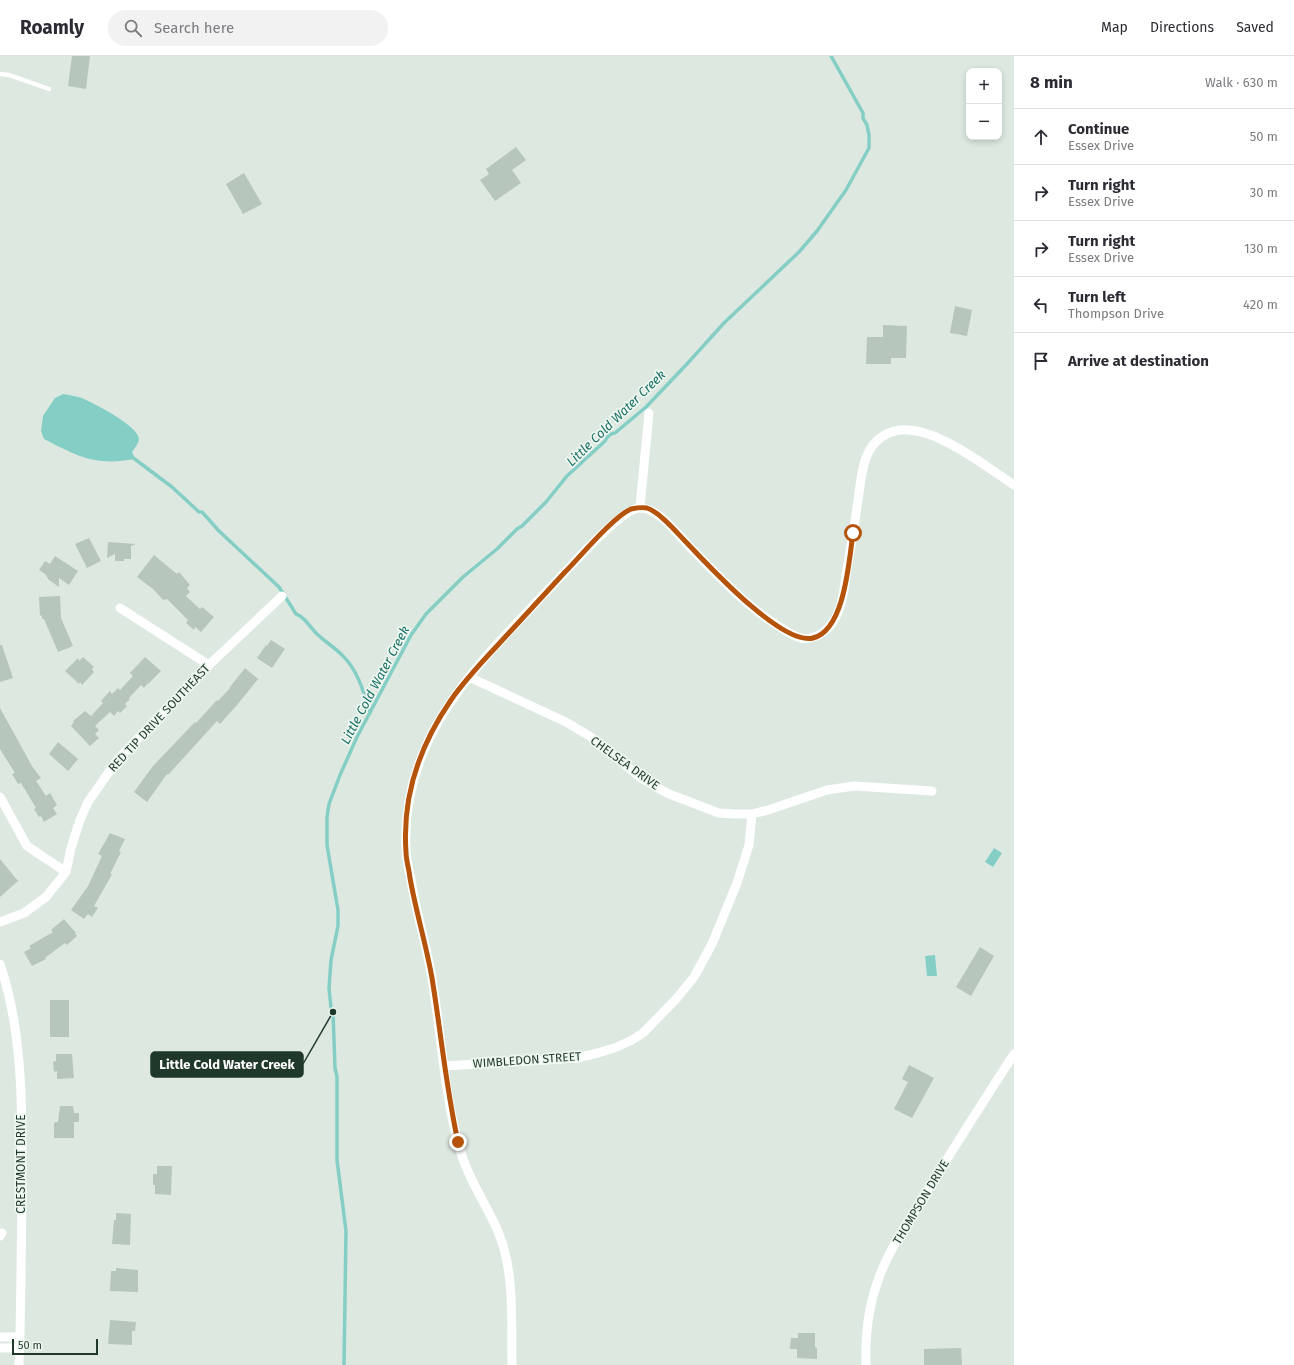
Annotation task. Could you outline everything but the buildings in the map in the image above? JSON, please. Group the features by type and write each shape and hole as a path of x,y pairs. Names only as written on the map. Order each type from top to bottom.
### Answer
{"street":[{"path":"640,507 649,413"},
{"path":"512,1365 510,1280 508,1262 500,1237 475,1189 463,1161 452,1117 432,976 413,895 406,853 406,813 413,779 426,743 451,700 469,677 521,619 609,527 631,510 640,507 649,509 664,520 722,580 749,605 773,624 800,638 813,638 827,629 837,614 843,593 863,468 870,448 879,439 898,429 923,431 946,442 1014,485"},
{"name":"RED TIP DRIVE SOUTHEAST","path":"0,922 24,913 46,896 66,872 71,848 80,820 88,802 118,759 208,665 282,596"},
{"path":"120,608 208,665"},
{"name":"CHELSEA DRIVE","path":"469,677 566,722 590,737 641,778 669,794 719,813 752,814 840,787 880,787 932,791"},
{"path":"0,797 27,846 66,872"},
{"name":"WIMBLEDON STREET","path":"444,1066 577,1058 617,1047 643,1033 677,998 694,977 712,944 737,883 749,845 752,814"},
{"name":"CRESTMONT DRIVE","path":"0,964 11,1002 18,1052 20,1084 22,1156 19,1365"},
{"name":"THOMPSON DRIVE","path":"866,1365 870,1310 880,1275 906,1226 1014,1054"},
{"path":"0,1337 20,1337"},
{"path":"0,1348 20,1348"}],"lane":[{"path":"0,74 9,75 48,89"}],"water":[{"path":"63,394 80,397 105,410 132,428 139,439 132,452 135,459 109,461 88,458 67,451 44,439 41,431 43,416 55,398"},
{"path":"994,848 1002,853 993,867 985,862"},
{"path":"935,955 937,976 927,976 925,956"}],"waterway":[{"name":"Little Cold Water Creek","path":"344,1365 346,1231 337,1160 337,1077 335,1068 333,1012 331,1008 329,988 331,960 338,926 338,910 327,845 327,817 329,804 357,737 411,635 426,614 463,577 522,526 546,502 567,476 609,436 615,433 646,407 724,323 799,252 817,231 846,190 869,148 869,135 867,125 863,118 863,113 831,56"},
{"path":"132,457 172,487 199,512 202,512 219,531 279,587 296,614 304,619 322,639 348,661 360,682 370,713"}],"place":[{"name":"Little Cold Water Creek","path":"333,1012"}],"route":[{"path":"458,1142 452,1117 444,1066 432,976 413,895 406,853 406,813 413,779 426,743 451,700 469,677 521,619 609,527 621,516 631,510 640,507 649,509 664,520 749,605 773,624 800,638 813,638 827,629 837,614 843,593 853,533"}]}
